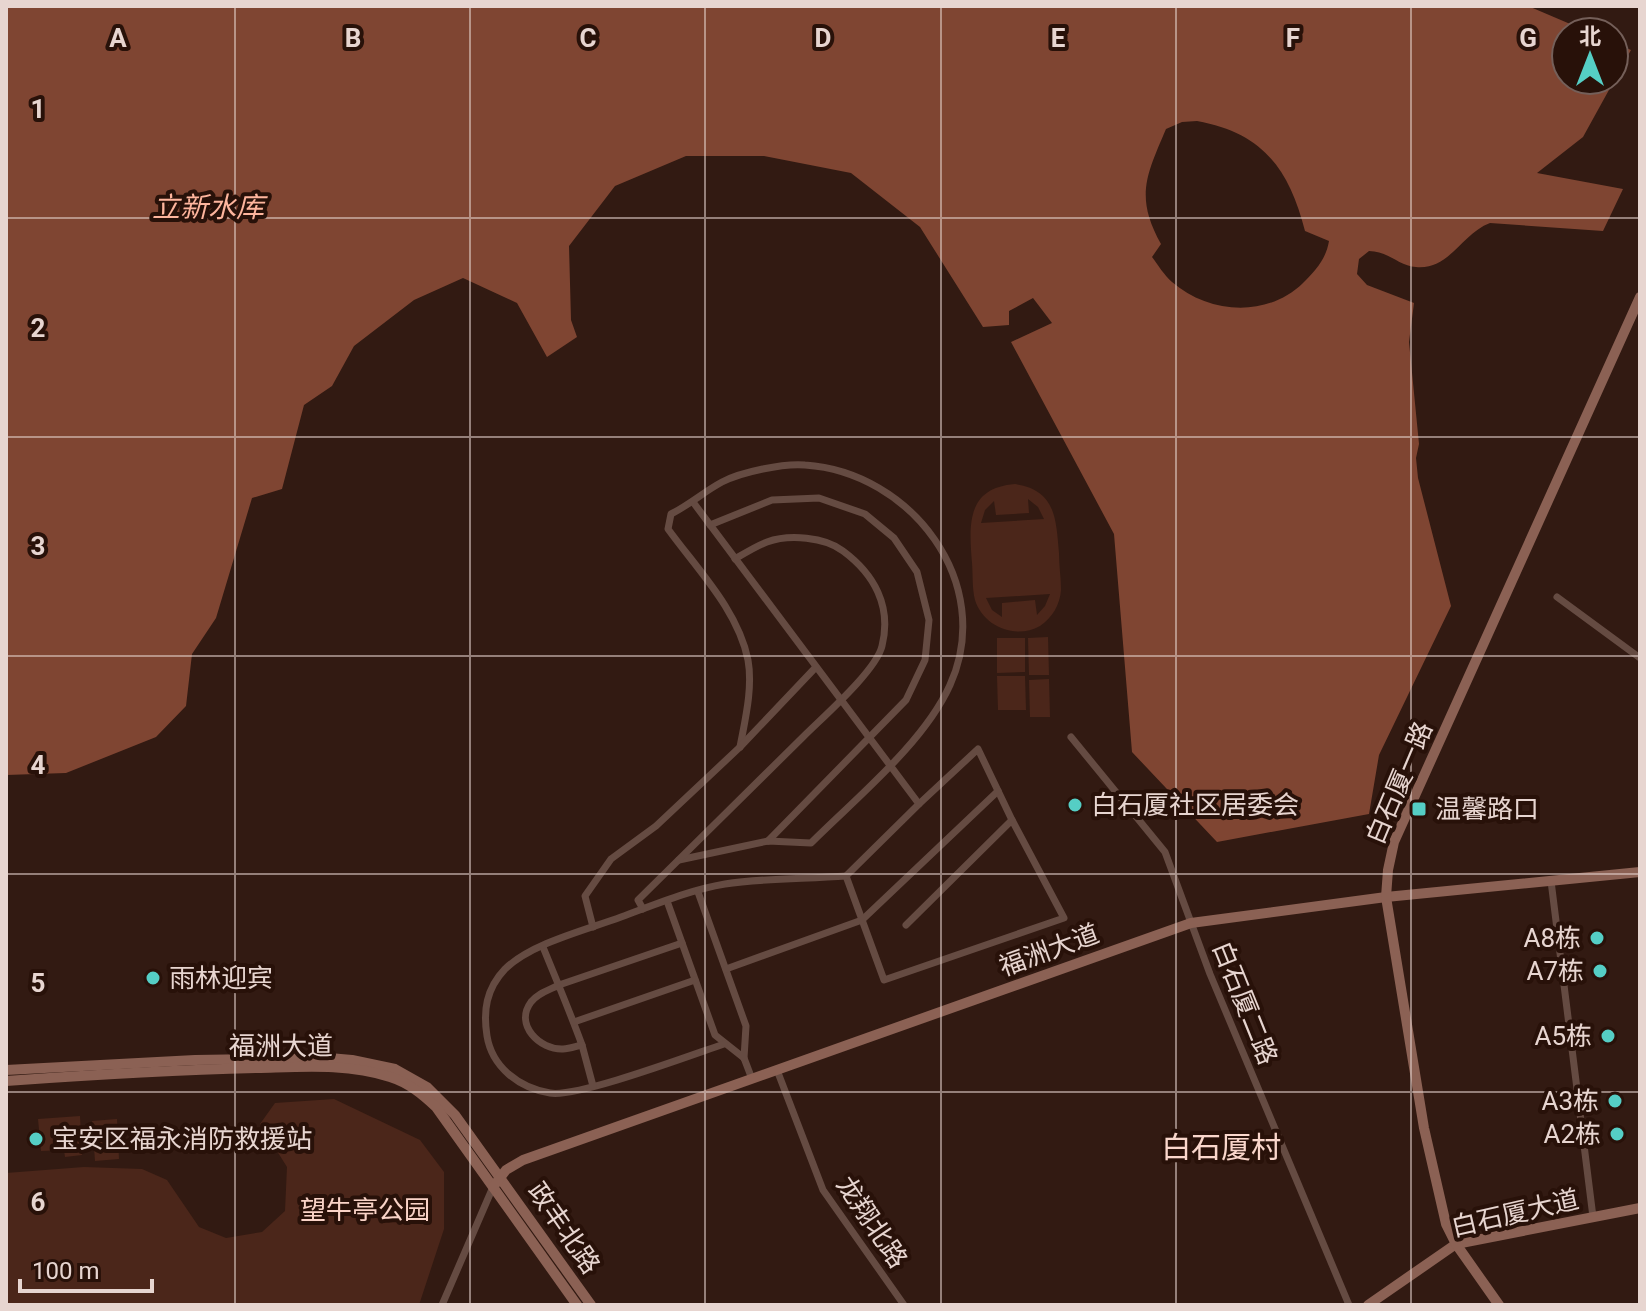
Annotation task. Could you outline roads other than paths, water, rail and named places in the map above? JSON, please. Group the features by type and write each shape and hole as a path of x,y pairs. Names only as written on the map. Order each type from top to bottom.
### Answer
{"street":[{"name":"白石厦一路","path":"1499,1305 1456,1244 1446,1224 1424,1128 1386,897 1388,870 1394,842 1640,297"},
{"path":"679,860 768,841 811,843 931,720 951,683 964,637 960,589 944,556 919,517 881,487 838,470 802,464 749,472 723,481 671,514 668,529 735,620 748,662 748,700 740,747"},
{"path":"710,525 772,500 819,498 865,514 894,538 917,572 929,620 925,660 906,700 768,841"},
{"path":"693,502 919,804"},
{"path":"643,909 638,900 840,699 874,663 882,646 884,617 879,591 863,567 839,548 804,537 769,541 735,559"},
{"path":"1557,597 1640,658"},
{"path":"593,927 585,896 611,859 656,826 740,747 816,667"},
{"name":"白石厦二路","path":"1071,737 1165,852 1191,923 1349,1305"},
{"path":"724,1044 593,1086 552,1094 527,1086 505,1073 489,1049 484,1015 490,989 506,969 543,947 593,927 724,884 846,876 978,749 1064,918 884,980 846,876"},
{"path":"726,969 862,920 998,791"},
{"path":"906,925 1012,820"},
{"name":"福洲大道","path":"6,1081 194,1069 327,1067 371,1072 400,1081 422,1094 447,1121 493,1187 500,1177 523,1160 1191,923 1386,897 1640,872"},
{"path":"1551,881 1593,1217"},
{"path":"698,892 746,1026 744,1058 752,1079"},
{"path":"667,901 715,1035 744,1058"},
{"path":"582,1045 564,1049 546,1046 534,1038 526,1015 530,1004 540,994 559,985 682,943"},
{"path":"543,947 574,1022 593,1086"},
{"path":"574,1022 695,980"},
{"name":"福洲大道","path":"6,1070 195,1060 329,1058 375,1064 413,1078 442,1100 500,1177"},
{"name":"龙翔北路","path":"777,1070 823,1190 904,1305"},
{"name":"政丰北路","path":"500,1177 591,1305"},
{"path":"442,1305 493,1187"},
{"name":"政丰北路","path":"493,1187 577,1305"},
{"name":"白石厦大道","path":"1368,1305 1456,1244 1640,1208"}],"water":[{"name":"立新水库","path":"6,6 1528,6 1551,16 1550,96 1606,96 1583,137 1537,173 1623,189 1603,231 1490,223 1447,257 1428,266 1410,266 1382,253 1369,251 1359,259 1357,274 1367,285 1414,303 1409,342 1419,444 1416,458 1418,478 1451,606 1379,755 1369,814 1217,842 1132,752 1114,534 1011,342 1052,323 1033,298 1009,311 1009,325 983,327 920,227 851,173 764,156 686,156 615,186 569,246 571,320 577,337 547,357 517,303 463,278 414,300 354,346 332,386 304,405 282,489 252,498 216,618 192,654 186,706 156,737 66,773 6,775","holes":["1197,121 1239,135 1270,157 1281,172 1291,189 1305,231 1329,241 1320,264 1289,294 1255,307 1238,308 1203,301 1187,293 1164,273 1152,257 1161,244 1148,213 1146,186 1166,129 1182,122"]}],"place":[{"name":"白石厦社区居委会","path":"1075,805"},
{"name":"温馨路口","path":"1419,809"},
{"name":"A8栋","path":"1597,938"},
{"name":"A7栋","path":"1600,971"},
{"name":"雨林迎宾","path":"153,978"},
{"name":"A5栋","path":"1608,1036"},
{"name":"A3栋","path":"1615,1101"},
{"name":"A2栋","path":"1617,1134"},
{"name":"宝安区福永消防救援站","path":"36,1139"}],"district":[{"name":"白石厦村","path":"1221,1148"}],"park label":[{"name":"望牛亭公园","path":"365,1210"}]}
